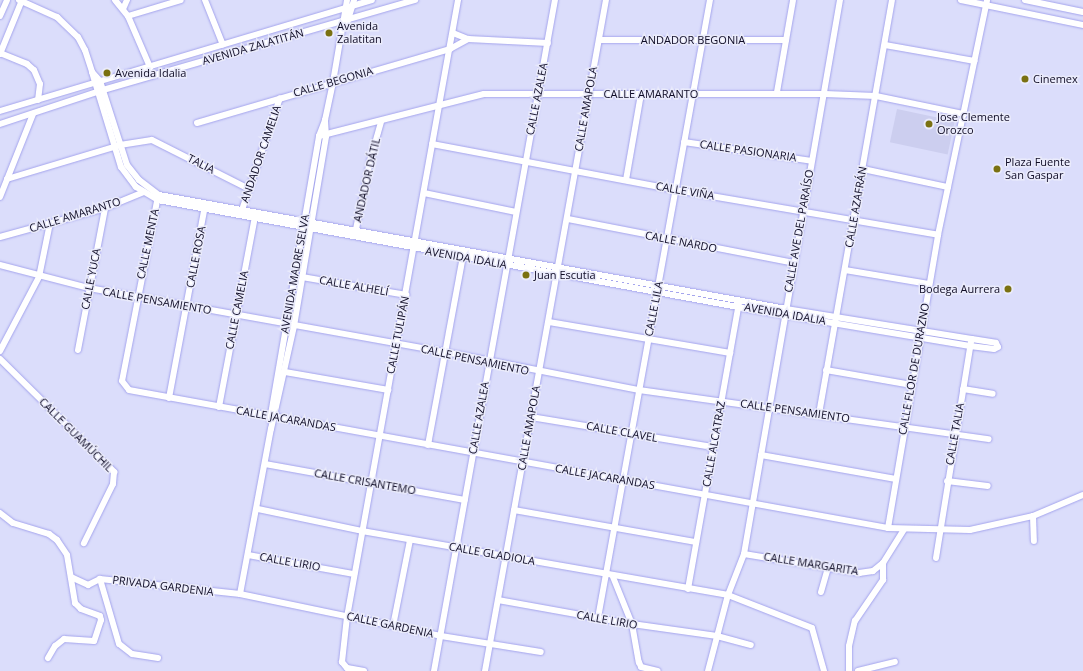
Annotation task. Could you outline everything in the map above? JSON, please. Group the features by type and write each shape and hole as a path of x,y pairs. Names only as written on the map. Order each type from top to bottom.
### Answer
{"street":[{"path":"21,0 0,54 34,70 40,84 38,100"},
{"name":"AVENIDA IDALIA","path":"21,0 68,25 86,50 117,146 121,167 143,193 204,211 255,216 307,226 354,238 507,265 559,270"},
{"path":"115,0 128,16 150,67"},
{"path":"123,9 127,0"},
{"path":"128,16 181,0"},
{"path":"205,0 223,45"},
{"name":"AVENIDA MADRE SELVA","path":"271,429 269,416 307,226 342,31 344,8 347,0"},
{"name":"AVENIDA ZALATITÁN","path":"0,112 344,8 353,3 372,0"},
{"name":"AVENIDA ZALATITÁN","path":"0,124 100,91 348,21 415,0"},
{"name":"CALLE TULIPÁN","path":"364,671 347,668 342,662 347,616 370,484 415,249 438,107 458,0"},
{"name":"CALLE AZALEA","path":"434,671 442,636 489,362 555,0"},
{"name":"CALLE AMAPOLA","path":"485,671 559,270 588,95 606,0"},
{"name":"CALLE LILA","path":"598,618 710,0"},
{"path":"777,92 793,0"},
{"name":"CALLE AVE DEL PARAÍSO","path":"708,671 728,595 744,554 785,312 825,94 840,0"},
{"name":"CALLE AZAFRÁN","path":"819,414 892,0"},
{"path":"960,0 986,2 1083,25"},
{"path":"1025,0 1083,12"},
{"name":"CALLE FLOR DE DURAZNO","path":"888,528 904,426 938,235 986,2"},
{"path":"0,16 4,3"},
{"name":"AVENIDA MADRE SELVA","path":"342,31 348,21 353,3"},
{"path":"453,33 468,39 548,43"},
{"name":"CALLE BEGONIA","path":"197,123 450,49 468,39"},
{"name":"ANDADOR BEGONIA","path":"599,40 786,40"},
{"path":"885,45 975,61"},
{"name":"CALLE AMARANTO","path":"322,136 381,122 484,94 588,95 777,92 876,96 964,114"},
{"path":"626,180 641,94"},
{"name":"ANDADOR CAMELIA","path":"242,210 280,98"},
{"path":"0,197 33,114"},
{"name":"ANDADOR DÁTIL","path":"354,238 368,168 381,122"},
{"name":"TALIA","path":"117,146 152,140 249,189"},
{"name":"CALLE PASIONARIA","path":"684,142 812,161"},
{"name":"CALLE VIÑA","path":"432,144 676,190 938,235"},
{"path":"7,179 117,146"},
{"name":"AVENIDA IDALIA","path":"117,146 127,165 158,198 242,210 255,216"},
{"path":"863,169 948,187"},
{"name":"CALLE AMARANTO","path":"0,237 105,208 143,193 149,189"},
{"path":"424,193 516,212"},
{"name":"CALLE MENTA","path":"125,387 122,381 137,297 158,198"},
{"name":"CALLE YUCA","path":"78,350 105,208"},
{"name":"CALLE ROSA","path":"169,398 204,211"},
{"name":"CALLE CAMELIA","path":"219,407 255,216"},
{"name":"CALLE NARDO","path":"568,220 667,240 794,262"},
{"path":"0,351 39,277 50,223"},
{"name":"AVENIDA MADRE SELVA","path":"240,594 258,509 271,429 276,417 294,326 302,277 307,226"},
{"name":"AVENIDA IDALIA","path":"307,226 356,231 416,241 739,304 835,320 922,330 996,343 998,347 994,349 920,338 835,320"},
{"path":"428,445 463,257"},
{"name":"CALLE PENSAMIENTO","path":"0,265 39,277 89,288 445,352 539,373 639,390 989,439"},
{"path":"845,270 929,284"},
{"name":"CALLE ALHELÍ","path":"302,277 406,295"},
{"name":"CALLE ALCATRAZ","path":"688,589 739,304"},
{"path":"549,322 730,353"},
{"name":"CALLE TALIA","path":"936,558 938,529 972,339"},
{"name":"CALLE GUAMÚCHIL","path":"0,359 114,472 113,484 84,543"},
{"path":"826,370 912,385"},
{"path":"285,372 388,390"},
{"name":"CALLE JACARANDAS","path":"125,387 169,398 888,528 970,530 1033,516 1083,495"},
{"path":"963,389 992,394"},
{"name":"CALLE CLAVEL","path":"531,417 713,447"},
{"path":"761,455 896,479"},
{"name":"CALLE CRISANTEMO","path":"265,464 465,500"},
{"path":"946,481 988,486"},
{"name":"CALLE GLADIOLA","path":"258,509 410,540 506,556 614,577 728,595 812,628 824,671"},
{"path":"514,510 696,542"},
{"path":"0,513 13,522 50,534 57,540 67,555 77,606 100,616 101,620 97,637 90,642 64,640 55,646 48,658"},
{"path":"1033,516 1034,541"},
{"path":"849,671 849,646 855,622 883,580 883,563 904,529"},
{"path":"393,626 410,540"},
{"name":"CALLE MARGARITA","path":"744,554 859,573 873,571 883,563"},
{"name":"CALLE LIRIO","path":"248,555 354,574"},
{"path":"821,592 828,568"},
{"path":"71,577 88,585 100,579"},
{"path":"614,577 632,624 642,666 658,671"},
{"name":"PRIVADA GARDENIA","path":"158,658 132,654 119,644 100,579 240,594"},
{"name":"CALLE GARDENIA","path":"240,594 442,636 541,652"},
{"name":"CALLE LIRIO","path":"498,600 632,624 717,636 751,645"},
{"path":"858,671 895,662"}],"shaded area":[{"path":"897,109 955,121 948,155 890,142"}],"place":[{"name":"Avenida Zalatitan","path":"329,33"},
{"name":"Avenida Idalia","path":"107,73"},
{"name":"Cinemex","path":"1025,79"},
{"name":"Jose Clemente Orozco","path":"929,124"},
{"name":"Plaza Fuente San Gaspar","path":"997,169"},
{"name":"Juan Escutia","path":"526,275"},
{"name":"Bodega Aurrera","path":"1008,289"}]}
